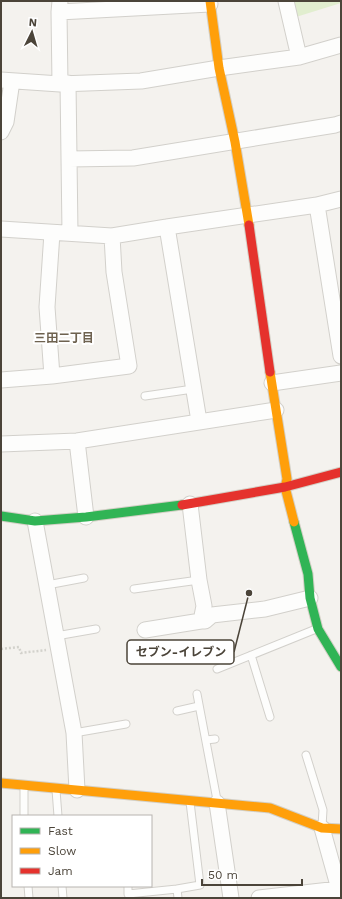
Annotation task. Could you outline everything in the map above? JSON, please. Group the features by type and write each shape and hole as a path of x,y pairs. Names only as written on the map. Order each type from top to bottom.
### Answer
{"street":[{"path":"286,1 299,57"},
{"path":"70,234 69,159 60,6 210,2 219,68 235,142 247,215 287,479 285,487 308,574 310,598 318,629 341,667"},
{"path":"1,132 6,122 6,80 64,83 141,81 299,57 341,45"},
{"path":"69,159 133,158 341,123"},
{"path":"1,229 112,236 317,205 341,199"},
{"path":"317,205 341,356"},
{"path":"167,227 199,421"},
{"path":"52,233 47,307 52,376"},
{"path":"1,380 52,376 129,366 114,272 112,236"},
{"path":"272,383 341,373"},
{"path":"1,444 77,441 276,410"},
{"path":"77,441 86,517"},
{"path":"1,516 35,521 86,517 190,504 285,487 341,472"},
{"path":"190,504 199,580 204,606 201,621"},
{"path":"35,521 74,733 77,790"},
{"path":"145,630 205,621 212,615 265,609 310,598"},
{"path":"1,783 270,808 322,828 341,829"},
{"path":"218,803 231,898"},
{"path":"259,898 340,891 322,828"}],"lane":[{"path":"145,396 194,389"},
{"path":"47,585 84,578"},
{"path":"134,589 199,580"},
{"path":"57,642 96,629"},
{"path":"217,669 318,629"},
{"path":"251,655 270,717"},
{"path":"197,694 218,803"},
{"path":"177,710 199,706"},
{"path":"74,733 126,724"},
{"path":"206,740 215,738"},
{"path":"306,755 312,762 323,810 322,828"},
{"path":"24,785 24,815"},
{"path":"56,787 58,815"},
{"path":"129,896 200,885 190,801"},
{"path":"28,887 29,898"},
{"path":"62,887 62,898"},
{"path":"177,889 178,898"}],"path":[{"path":"1,649 19,647 21,653 57,642"}],"green space":[{"path":"293,1 341,1 341,3 296,17"}],"traffic: fast":[{"path":"1,516 35,521 86,517 182,505"},
{"path":"294,522 308,574 310,598 318,629 341,667"}],"traffic: slow":[{"path":"210,1 219,68 235,142 249,225"},
{"path":"270,372 287,479 285,487 294,522"},
{"path":"1,783 270,808 322,828 341,829"}],"traffic: jam":[{"path":"249,225 270,372"},
{"path":"182,505 285,487 341,472"}],"place":[{"name":"セブン-イレブン","path":"249,593"}],"district":[{"name":"三田二丁目","path":"64,338"}]}
